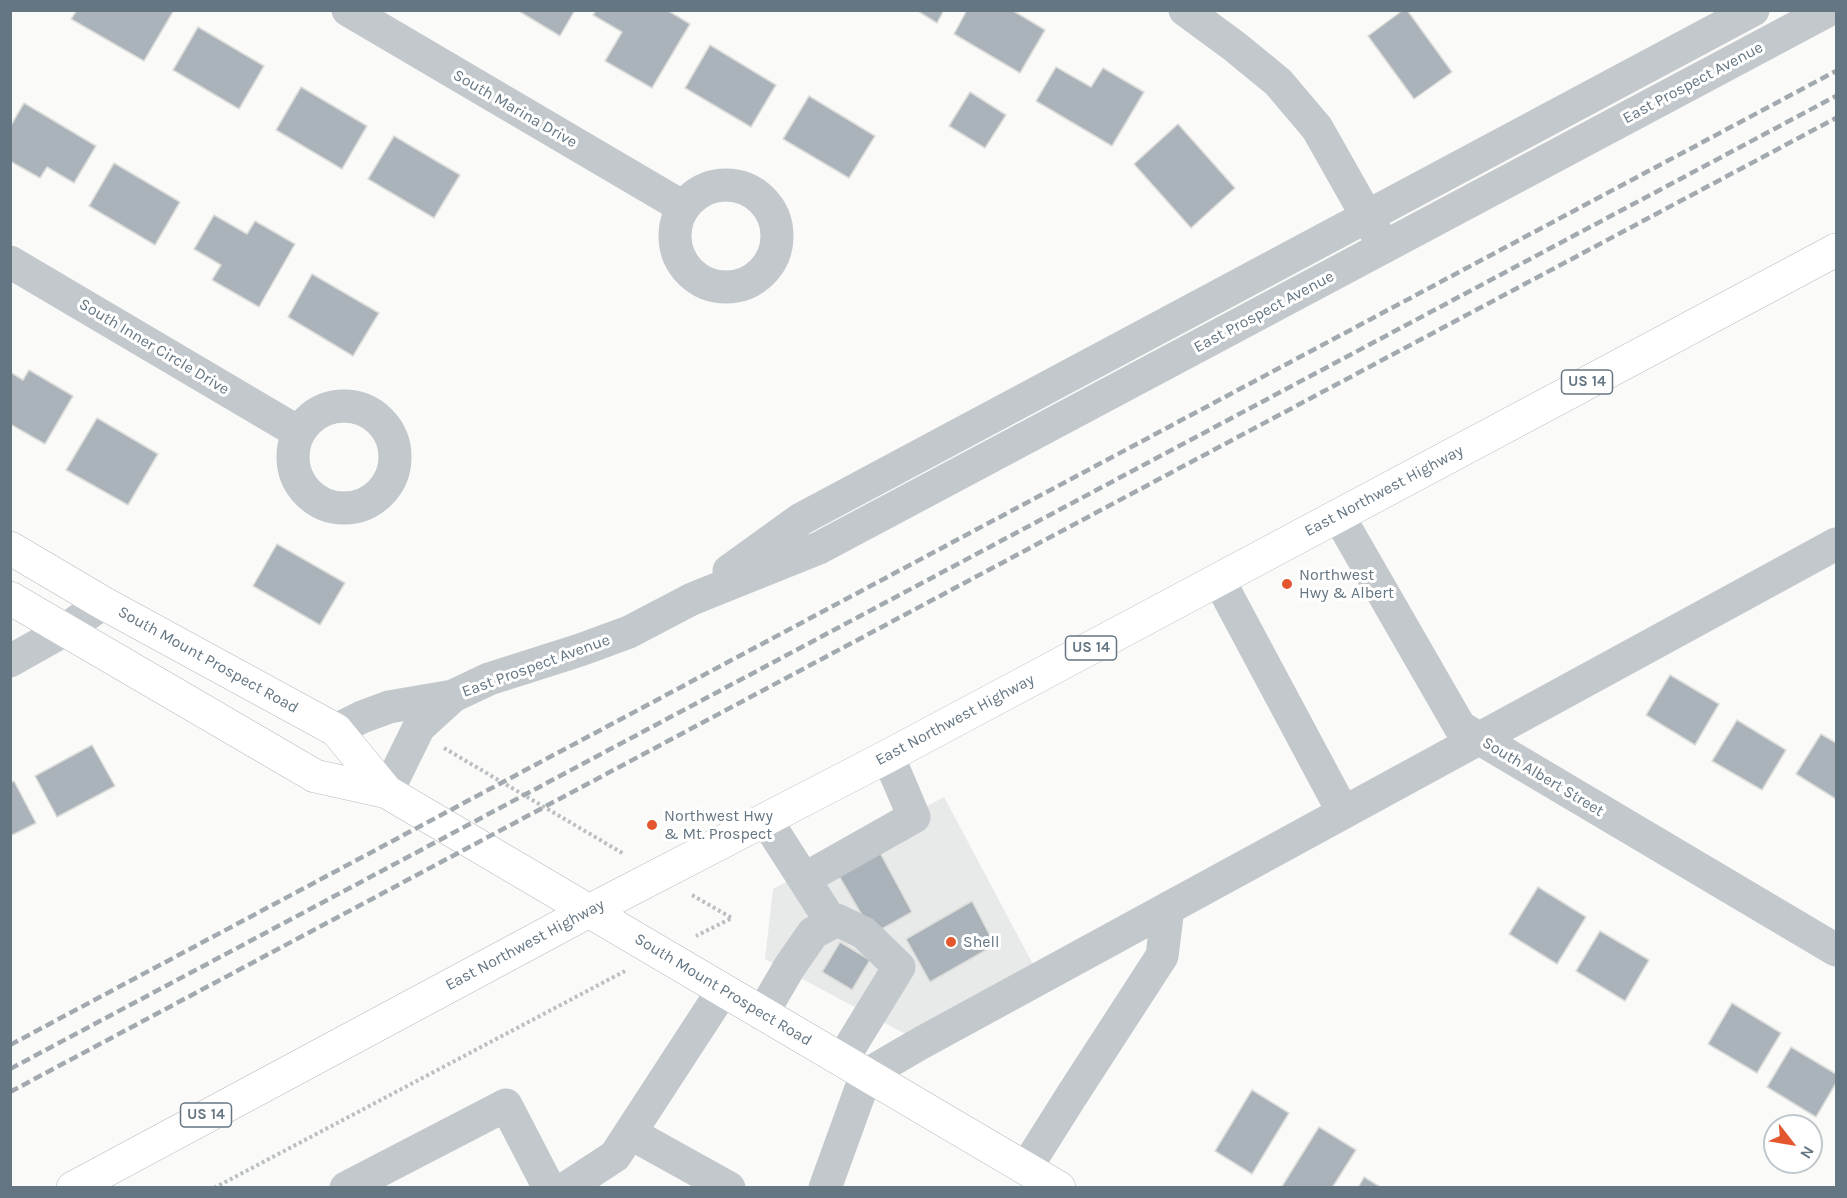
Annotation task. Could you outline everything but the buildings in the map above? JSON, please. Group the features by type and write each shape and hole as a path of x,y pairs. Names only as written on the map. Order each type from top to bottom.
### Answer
{"main road":[{"name":"East Northwest Highway","path":"73,1188 589,911 888,756 1338,515 1833,260"},
{"name":"South Mount Prospect Road","path":"10,548 103,603 336,730 387,792"},
{"name":"South Mount Prospect Road","path":"10,598 315,776 387,792 1059,1188"}],"street":[{"path":"1185,10 1278,82 1317,128 1385,248"},
{"name":"East Prospect Avenue","path":"692,598 801,519 1753,10"},
{"name":"East Prospect Avenue","path":"387,792 419,727 453,696 489,679 629,632 692,598 819,548 1385,248 1822,12"},
{"name":"South Marina Drive","path":"368,16 683,207"},
{"name":"South Inner Circle Drive","path":"10,262 298,432"},
{"name":"South Albert Street","path":"1338,515 1460,727 1836,950"},
{"path":"854,1067 921,1043 1836,543"},
{"path":"1219,580 1343,812"},
{"path":"10,661 65,630 103,603"},
{"path":"336,730 389,707 453,696"},
{"path":"804,879 914,817 888,756"},
{"path":"766,820 832,923"},
{"path":"1026,1168 1162,956 1168,908"},
{"path":"762,1014 790,966 813,933 837,920 864,933 899,967 854,1067 825,1188"},
{"path":"566,1188 615,1156 723,990"},
{"path":"346,1188 506,1105 549,1188"},
{"path":"630,1133 729,1188"}],"path":[{"path":"214,1188 609,979 732,918 452,753"}],"shaded area":[{"path":"944,797 1034,966 907,1035 765,959 773,889"}],"railway":[{"path":"10,1045 1836,71"},
{"path":"10,1069 1836,96"},
{"path":"10,1092 1836,118"}],"place":[{"name":"Northwest Hwy & Albert","path":"1287,584"},
{"name":"Northwest Hwy & Mt. Prospect","path":"652,825"},
{"name":"Shell","path":"951,942"}]}
